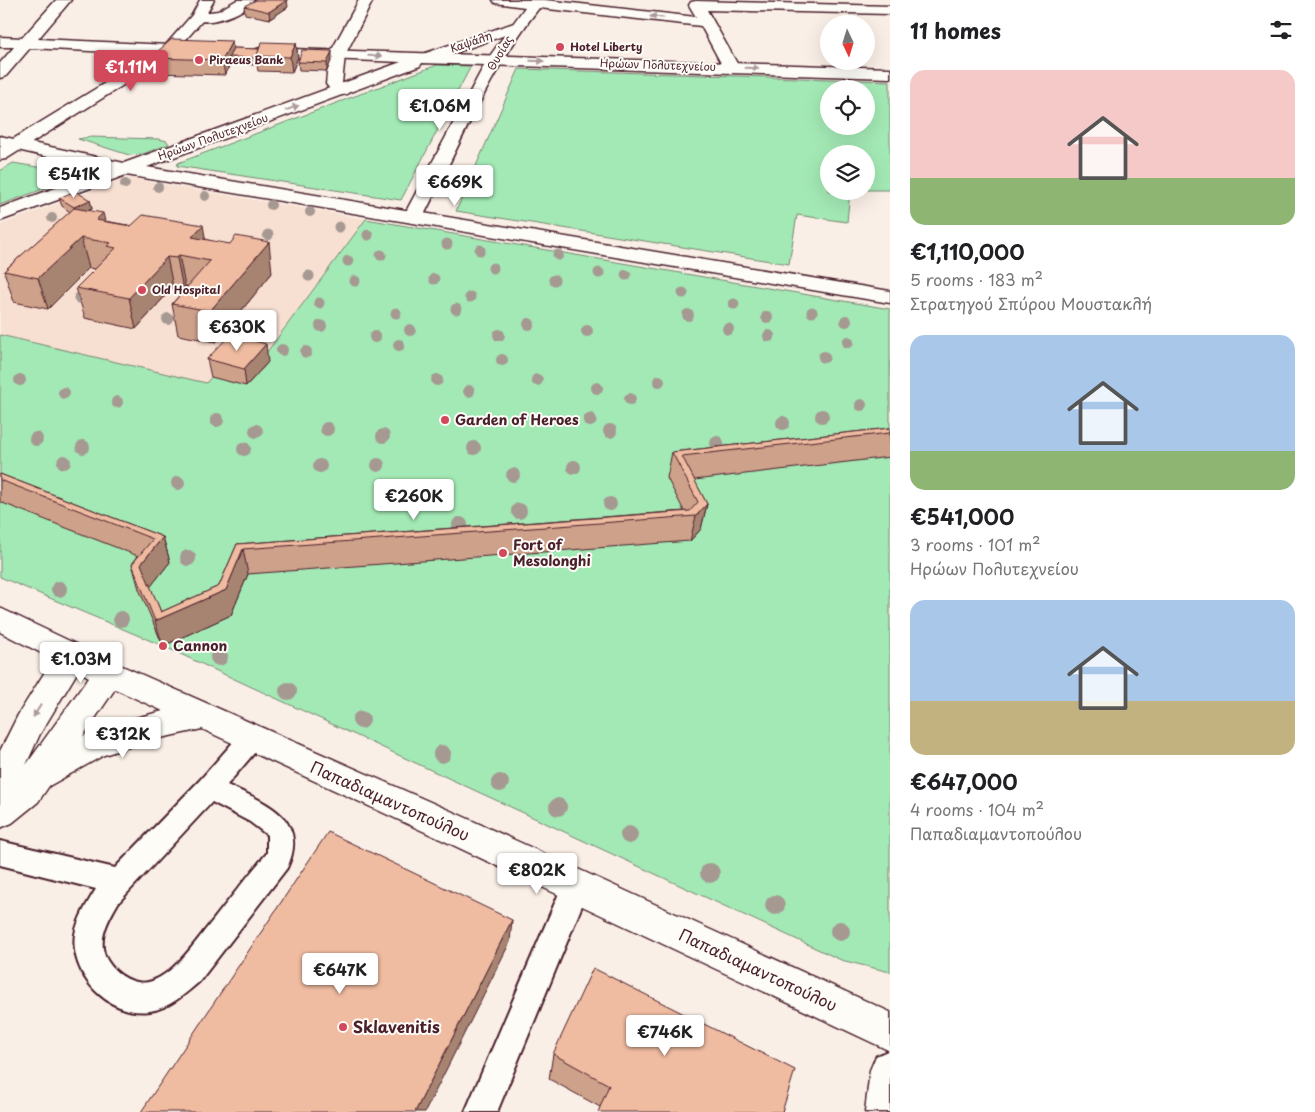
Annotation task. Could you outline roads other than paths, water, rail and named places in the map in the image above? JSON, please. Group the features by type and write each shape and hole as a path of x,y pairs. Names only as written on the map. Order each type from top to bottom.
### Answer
{"street":[{"path":"0,73 64,0"},
{"path":"5,148 169,50 198,17 207,0"},
{"path":"198,17 221,15 247,0"},
{"path":"341,91 334,84 337,55 366,0"},
{"path":"500,0 536,2 705,22"},
{"name":"Θυσίας","path":"413,217 495,60 517,26 536,2"},
{"path":"730,67 695,2 890,10"},
{"name":"Καψάλη","path":"426,58 517,26"},
{"path":"0,42 188,51"},
{"name":"Ηρώων Πολυτεχνείου","path":"248,53 890,73"},
{"name":"Ηρώων Πολυτεχνείου","path":"0,215 341,91 426,58"},
{"path":"5,148 890,297"},
{"name":"Παπαδιαμαντοπούλου","path":"0,619 109,673 576,886 890,1032"},
{"path":"0,800 6,775 21,736 72,655"},
{"path":"0,813 26,792 109,673"},
{"path":"35,777 92,747 125,733 204,716"},
{"path":"885,1112 890,1070"}],"lane":[{"path":"209,788 268,819 280,831 282,846 278,859 189,972 172,986 150,996 133,995 114,990 95,970 89,955 89,934 97,913 108,894 209,788 252,738"},
{"path":"0,853 120,882"},
{"path":"480,1112 576,886"}],"place":[{"name":"Hotel Liberty","path":"560,47"},
{"name":"Piraeus Bank","path":"199,60"},
{"name":"Old Hospital","path":"142,290"},
{"name":"Garden of Heroes","path":"445,420"},
{"name":"Fort of Mesolonghi","path":"503,553"},
{"name":"Cannon","path":"163,646"},
{"name":"Sklavenitis","path":"343,1027"}]}
